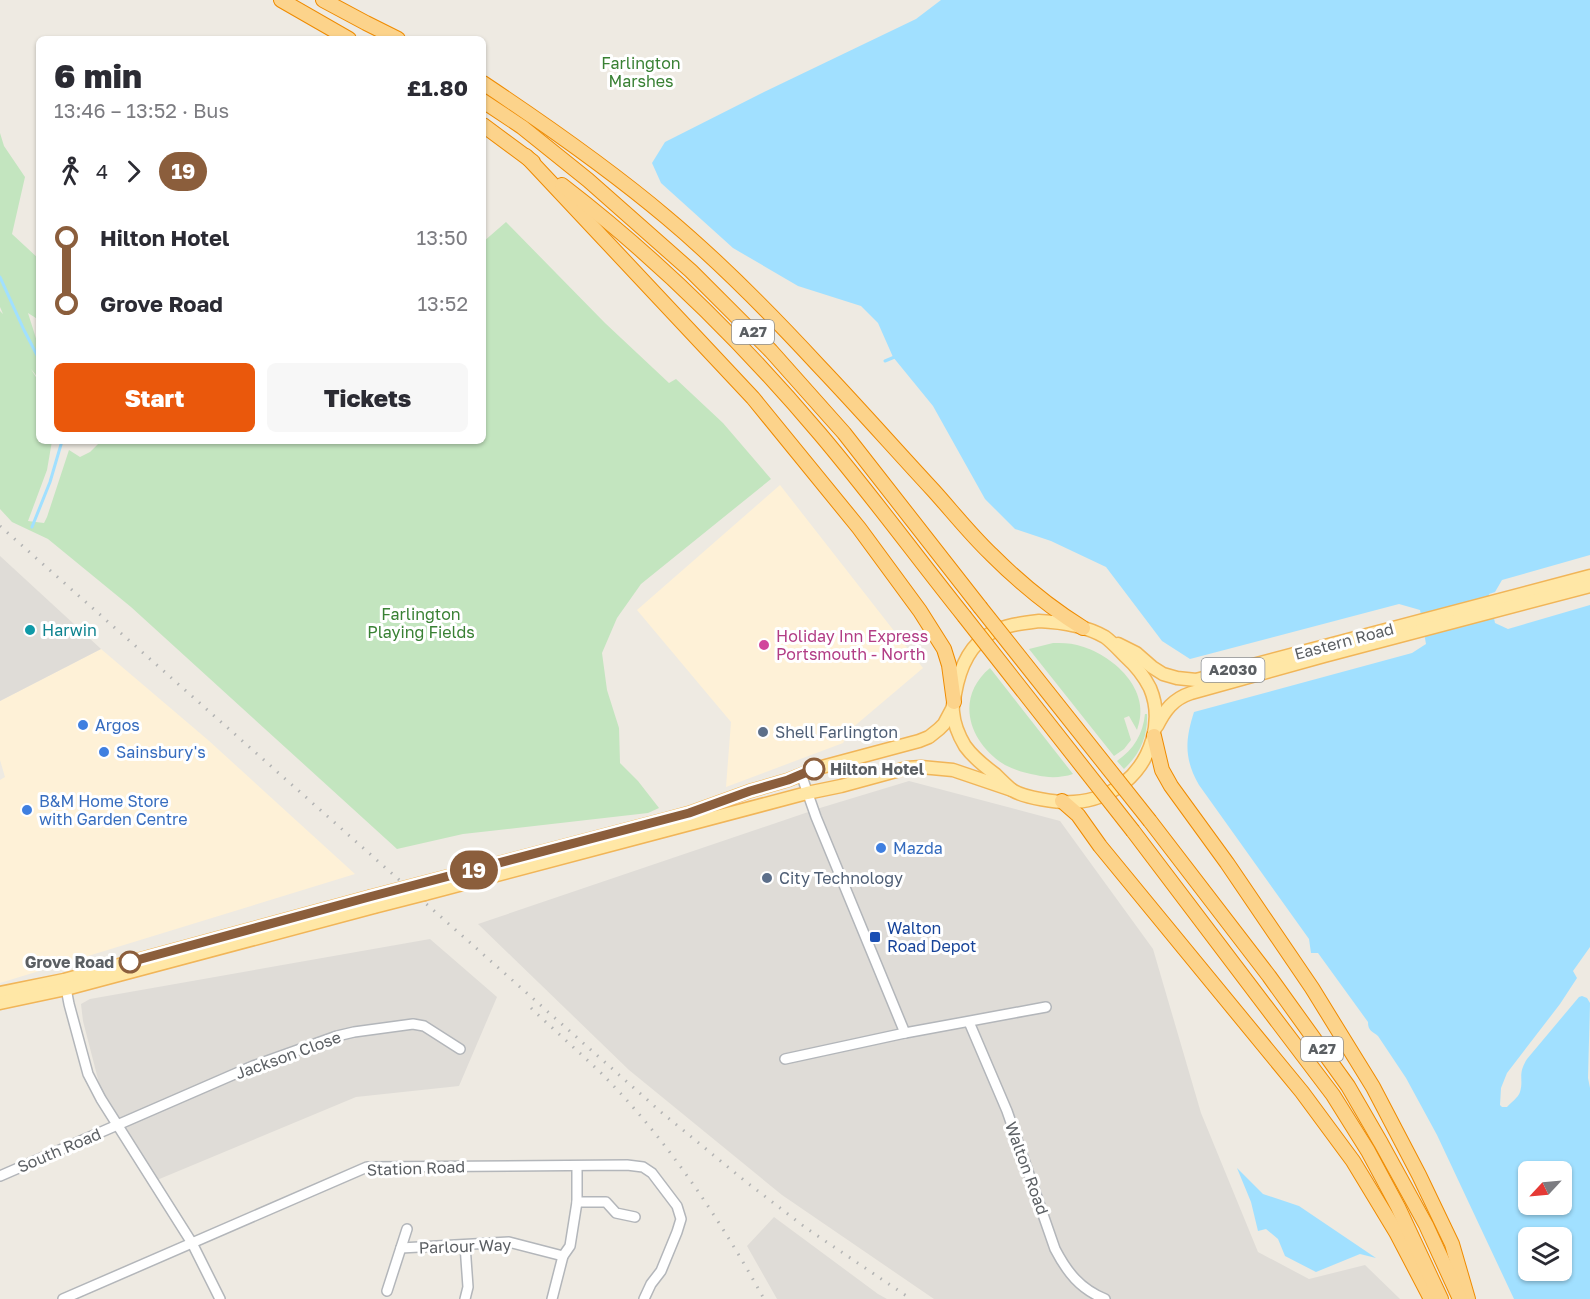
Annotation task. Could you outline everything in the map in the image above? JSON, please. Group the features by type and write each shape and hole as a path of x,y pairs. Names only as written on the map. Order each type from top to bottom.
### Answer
{"highway":[{"path":"281,0 344,36"},
{"path":"323,0 392,36"},
{"path":"366,23 385,36"},
{"path":"486,85 605,168 676,226 720,266 834,382 989,553 1036,595 1083,628"},
{"name":"A27","path":"486,103 588,180 692,271 763,343 844,433 1150,821 1269,976 1348,1086 1426,1225 1460,1299"},
{"name":"A27","path":"486,127 608,220 711,315 766,372 821,435 1133,831 1333,1095 1368,1151 1398,1207 1441,1299"},
{"path":"526,156 753,398 859,528 944,649 950,665 953,705"},
{"path":"1154,733 1162,770 1171,786 1227,863 1312,988 1372,1087 1419,1175 1452,1245 1468,1299"},
{"path":"1062,801 1078,815 1100,846 1302,1092 1353,1161 1431,1299"}],"main road":[{"name":"Eastern Road","path":"1522,599 1590,576"},
{"name":"Eastern Road","path":"1106,638 1136,653 1163,674 1189,680 1369,639 1522,599 1590,586"},
{"path":"0,1003 371,902 907,768 953,770 1026,795 1062,801 1074,802 1101,796 1119,787 1144,760 1154,733 1154,706 1151,691 1137,668 1106,638 1083,628 1056,622 1039,621 1010,626 992,633 978,643 969,654 958,678 953,705 944,724 929,737 801,774 689,813 422,889"},
{"name":"Eastern Road","path":"1154,733 1170,704 1183,696 1369,639"},
{"path":"953,705 957,729 965,745 977,760 1012,790"},
{"path":"0,993 65,985"}],"street":[{"path":"801,774 905,1033"},
{"path":"65,985 88,1074 101,1099 192,1243 220,1299"},
{"path":"785,1059 905,1033 1046,1007"},
{"name":"Walton Road","path":"969,1022 1007,1111 1055,1249 1073,1277 1088,1290 1105,1299"},
{"name":"Jackson Close","path":"118,1125 254,1066 313,1044 354,1032 404,1025 424,1026 460,1049"},
{"name":"South Road","path":"0,1176 118,1125"},
{"name":"Station Road","path":"63,1299 367,1167 627,1165 643,1167 652,1173 677,1206 681,1219 660,1270 644,1299"},
{"path":"552,1299 562,1256 570,1246 578,1202 578,1167"},
{"path":"578,1202 606,1202 616,1213 635,1216"},
{"name":"Parlour Way","path":"387,1291 407,1229"},
{"name":"Parlour Way","path":"401,1248 509,1242 562,1256"},
{"path":"465,1245 468,1287 465,1299"}],"shaded area":[{"path":"780,485 923,668 851,729 843,743 726,787 731,722 637,610"},
{"path":"0,556 101,649 0,701"},
{"path":"101,649 208,740 355,874 0,983 0,780 5,777 0,760 0,701"},
{"path":"909,781 1060,821 1153,949 1201,1113 1258,1252 1309,1279 1365,1265 1400,1299 934,1299 782,1195 629,1070 478,924 820,808"},
{"path":"430,939 497,997 459,1086 356,1097 157,1180 100,1087 83,1021 81,1004 90,999"},
{"path":"774,1217 887,1299 777,1299 747,1246"}],"green space":[{"name":"Farlington Playing Fields","path":"0,133 4,146 25,177 12,234 36,256 36,318 28,313 36,338 36,375 31,369 36,377 36,444 51,444 47,470 28,521 44,523 69,450 80,457 90,452 98,444 486,444 486,239 506,222 605,323 669,383 676,379 723,423 771,479 641,584 617,618 602,653 607,690 619,728 620,763 638,781 659,808 648,813 463,834 397,849 131,607 48,539 12,522 0,509 0,311 3,314 0,307"},
{"path":"1053,643 1077,645 1104,656 1116,665 1135,688 1140,715 1137,730 1129,716 1124,718 1131,740 1114,756 1029,649"},
{"path":"990,668 1073,774 1050,777 1020,771 1005,765 982,745 970,720 969,706 972,693 979,680"},
{"path":"1145,714 1147,714 1147,722 1142,744 1124,769 1117,761 1137,740"}],"water":[{"path":"941,0 1590,0 1590,555 1502,580 1495,592 1489,594 1495,623 1508,629 1590,605 1590,947 1573,971 1577,978 1560,1004 1507,1073 1501,1088 1500,1105 1507,1107 1518,1096 1521,1087 1521,1073 1527,1059 1579,997 1587,998 1590,1003 1588,1078 1590,1088 1590,1299 1514,1299 1437,1135 1406,1078 1318,953 1311,953 1309,939 1199,785 1188,758 1189,732 1194,712 1412,653 1426,644 1420,610 1399,604 1190,659 1162,641 1106,567 1051,541 1015,529 985,499 933,406 893,357 878,323 861,306 798,286 733,248 661,183 652,163 665,142 916,19"},
{"path":"1237,1168 1263,1194 1299,1206 1376,1258 1360,1254 1316,1272 1285,1256 1278,1239 1266,1229 1258,1231 1251,1202"}],"waterway":[{"path":"0,277 36,353"},
{"path":"885,361 897,356"},
{"path":"32,527 50,482 61,444"}],"railway":[{"path":"0,526 661,1112 806,1228 911,1299"},
{"path":"531,1008 601,1073 648,1124 710,1209 764,1299"}],"bus line":[{"name":"19","path":"130,962 689,813 814,769"}],"place":[{"name":"Harwin","path":"30,630"},
{"name":"Holiday Inn Express Portsmouth - North","path":"764,645"},
{"name":"Argos","path":"83,725"},
{"name":"Shell Farlington","path":"763,732"},
{"name":"Sainsbury's","path":"104,752"},
{"name":"Hilton Hotel","path":"814,769"},
{"name":"B&M Home Store with Garden Centre","path":"27,810"},
{"name":"Mazda","path":"881,848"},
{"name":"City Technology","path":"767,878"},
{"name":"Walton Road Depot","path":"875,937"},
{"name":"Grove Road","path":"130,962"}],"park label":[{"name":"Farlington Marshes","path":"641,72"}]}
